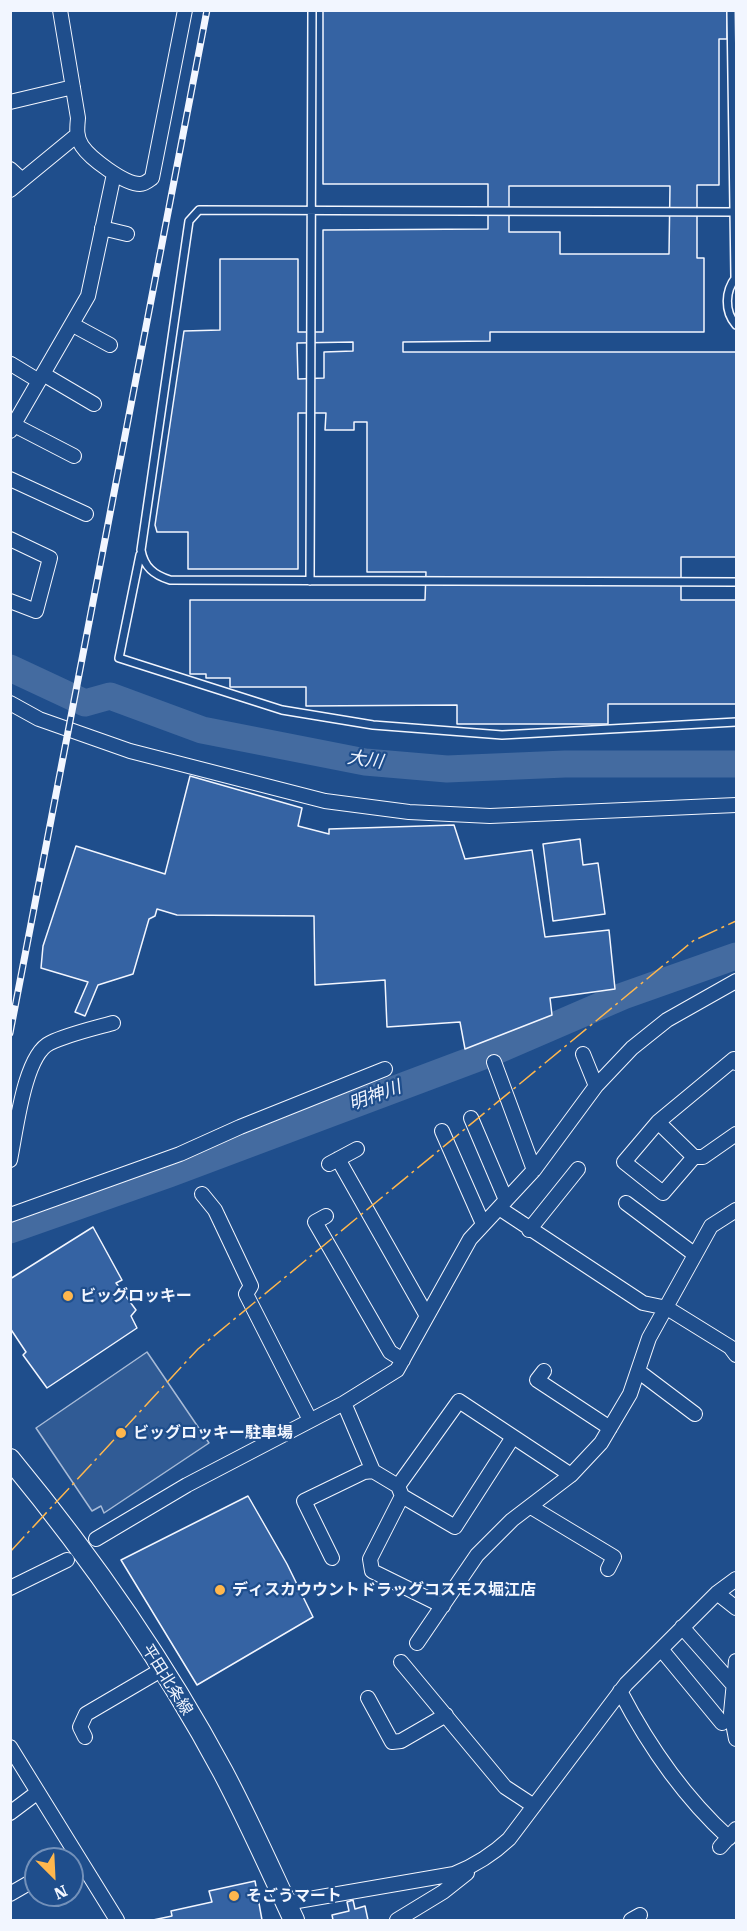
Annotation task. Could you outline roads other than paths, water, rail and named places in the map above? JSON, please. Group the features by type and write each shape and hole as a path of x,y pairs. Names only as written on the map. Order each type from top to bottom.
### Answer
{"main road":[{"name":"平田北条線","path":"10,1459 86,1557 162,1670 222,1770 290,1912"}],"street":[{"path":"60,10 78,118 77,135 82,147 114,174 137,184 144,184 152,178 185,10"},
{"path":"10,102 73,87"},
{"path":"10,190 77,135"},
{"path":"10,169 21,179"},
{"path":"74,456 12,428 88,296 114,174"},
{"path":"102,228 127,234"},
{"path":"73,325 110,345"},
{"path":"11,364 94,404"},
{"path":"10,478 86,514"},
{"path":"10,539 50,558 36,611 10,601"},
{"path":"10,703 39,719 130,751 325,801 371,808 478,816 736,805"},
{"path":"96,1539 187,1485 344,1403 397,1370 470,1239 534,1170 596,1086 632,1048 667,1020 736,981"},
{"path":"10,1160 29,1074 37,1053 48,1043 113,1023"},
{"path":"583,1054 596,1086"},
{"path":"694,1157 663,1193 624,1162 657,1122 734,1059 736,1063"},
{"path":"494,1062 534,1170"},
{"path":"10,1215 180,1154 240,1126 385,1069"},
{"path":"471,1118 502,1204 529,1230 643,1303 667,1308 730,1347 736,1355"},
{"path":"657,1122 694,1157 704,1157 736,1134"},
{"path":"442,1131 483,1224"},
{"path":"357,1149 334,1161 427,1316"},
{"path":"529,1230 578,1169"},
{"path":"202,1194 215,1210 251,1286 246,1294 310,1420"},
{"path":"626,1203 694,1254"},
{"path":"417,1642 477,1555 513,1520 570,1475 601,1443 630,1394 649,1338 694,1254 711,1226 736,1210"},
{"path":"326,1216 315,1222 390,1352 403,1360"},
{"path":"544,1371 537,1380 610,1428"},
{"path":"638,1371 695,1414"},
{"path":"443,1606 372,1571 370,1559 400,1491 459,1401 570,1475"},
{"path":"344,1403 373,1471 455,1527 513,1437"},
{"path":"332,1558 304,1501 364,1472 373,1471"},
{"path":"531,1507 614,1557 608,1569"},
{"path":"10,1588 67,1560"},
{"path":"397,1920 443,1892 509,1839 620,1691 717,1593 736,1579"},
{"path":"717,1593 736,1608"},
{"path":"682,1627 735,1687"},
{"path":"661,1649 722,1723"},
{"path":"736,1661 731,1713 736,1739"},
{"path":"401,1662 505,1787 534,1806"},
{"path":"85,1737 80,1727 86,1714 162,1670"},
{"path":"620,1691 645,1737 705,1816 728,1838"},
{"path":"366,1700 392,1742 401,1741 446,1715"},
{"path":"10,1747 68,1847"},
{"path":"10,1813 38,1792"},
{"path":"290,1912 454,1874 477,1865"},
{"path":"84,1872 117,1920"},
{"path":"10,1894 24,1886"}],"lane":[{"path":"310,581 312,10"},
{"path":"730,10 736,277 726,306 729,317 736,325"},
{"path":"735,212 199,210 189,221 142,545 119,658 282,710 373,725 502,735 736,722"},
{"path":"142,545 143,561 159,577 170,580 736,582"}],"waterway":[{"name":"大川","path":"10,668 85,703 110,696 202,730 365,762 447,769 565,764 736,764"},
{"name":"明神川","path":"10,1230 169,1174 491,1053 623,996 736,956"}],"railway":[{"path":"10,1033 207,10"}],"place":[{"name":"ビッグロッキー","path":"68,1296"},
{"name":"ビッグロッキー駐車場","path":"121,1433"},
{"name":"ディスカウウントドラッグコスモス堀江店","path":"220,1590"},
{"name":"そごうマート","path":"234,1896"}]}
